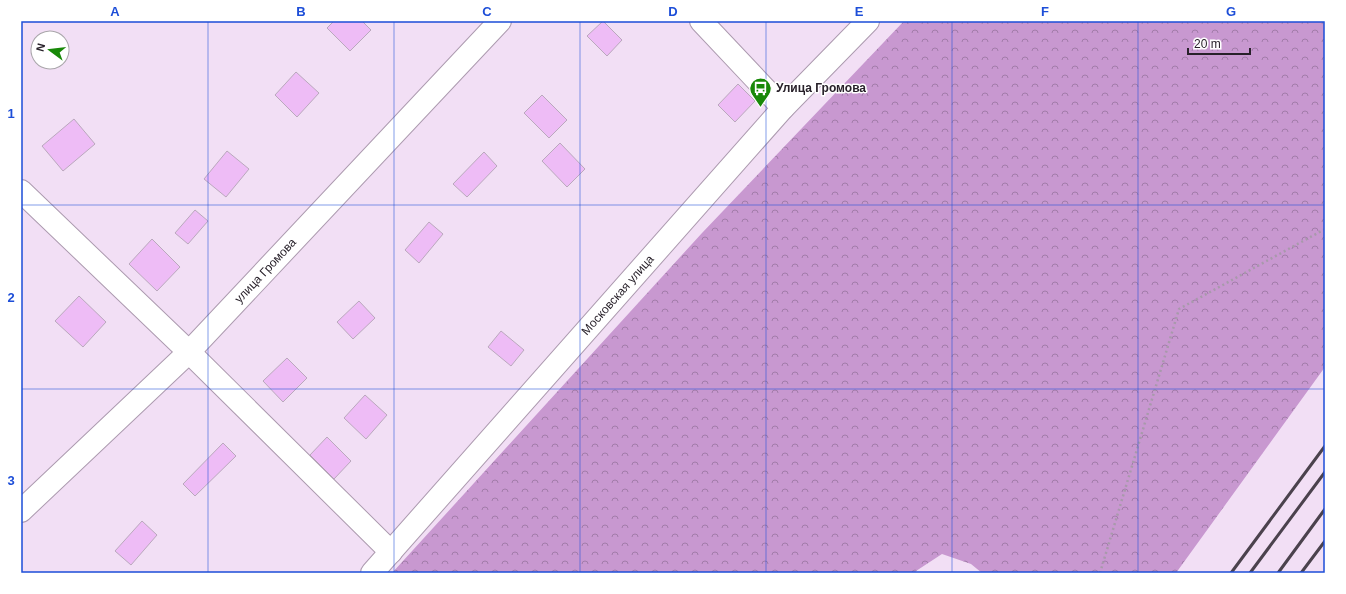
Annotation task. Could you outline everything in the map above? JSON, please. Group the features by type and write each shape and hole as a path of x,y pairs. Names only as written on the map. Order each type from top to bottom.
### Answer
{"street":[{"name":"улица Громова","path":"21,511 189,352 500,21"},
{"path":"701,21 783,108"},
{"name":"Московская улица","path":"372,573 783,108 868,21"},
{"path":"21,191 189,352 391,552"}],"path":[{"path":"1100,573 1179,309 1325,229"}],"green space":[{"path":"904,21 1325,21 1325,367 1176,573 982,573 971,564 942,554 915,573 392,573 702,233"}],"building":[{"path":"334,21 362,21 371,30 350,51 327,28"},
{"path":"603,21 622,40 607,56 587,36"},
{"path":"296,72 319,93 297,117 275,95"},
{"path":"738,84 755,101 735,122 718,105"},
{"path":"542,95 567,120 549,138 524,113"},
{"path":"74,119 95,144 63,171 42,146"},
{"path":"560,143 585,169 567,187 542,161"},
{"path":"227,151 249,169 226,197 204,179"},
{"path":"484,152 497,166 467,197 453,184"},
{"path":"195,210 208,221 188,244 175,233"},
{"path":"429,222 443,234 419,263 405,250"},
{"path":"152,239 180,267 157,291 129,264"},
{"path":"79,296 106,322 83,347 55,321"},
{"path":"359,301 375,318 353,339 337,322"},
{"path":"501,331 524,350 511,366 488,347"},
{"path":"287,358 307,378 283,402 263,381"},
{"path":"365,395 387,415 366,439 344,418"},
{"path":"327,437 351,461 334,479 310,455"},
{"path":"223,443 236,456 195,496 183,484"},
{"path":"142,521 157,535 131,565 115,551"}],"railway":[{"path":"1231,573 1325,446"},
{"path":"1250,573 1325,472"},
{"path":"1278,573 1325,509"},
{"path":"1301,573 1325,541"}],"place":[{"name":"Улица Громова","path":"761,108"}]}
